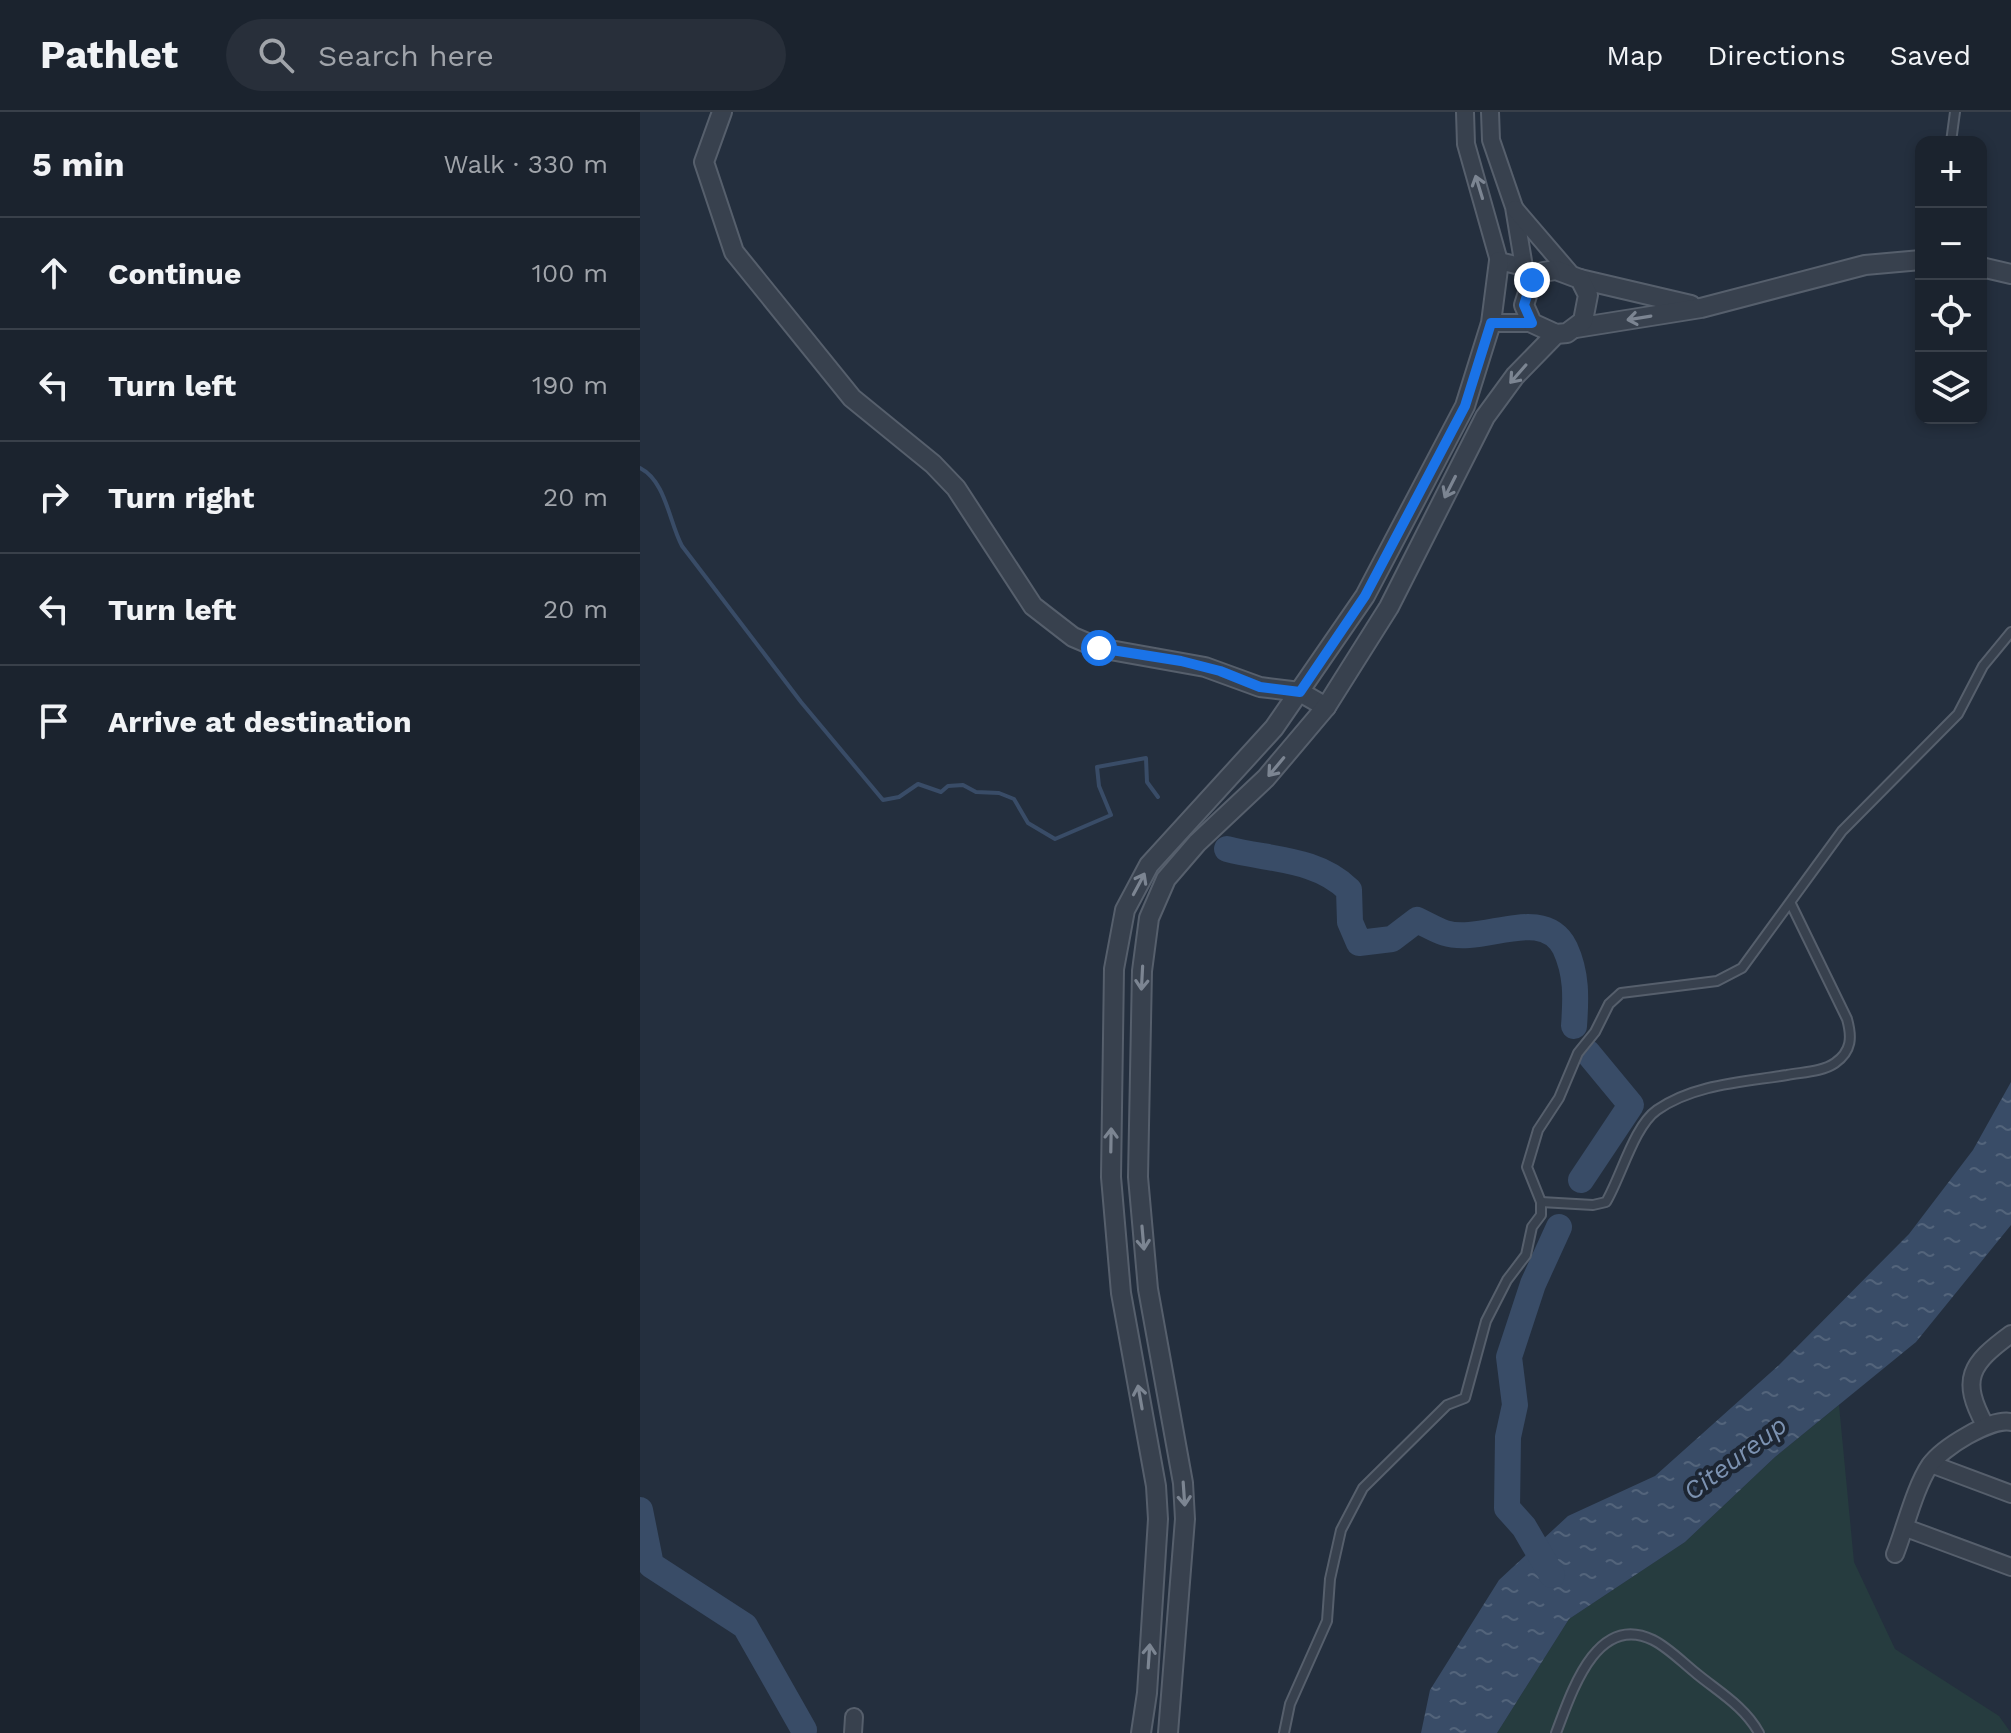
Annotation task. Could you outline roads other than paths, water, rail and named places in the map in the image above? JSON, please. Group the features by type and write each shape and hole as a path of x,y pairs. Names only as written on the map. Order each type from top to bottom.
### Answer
{"street":[{"path":"722,112 704,162 734,252 852,398 956,488 1033,606 1073,637 1099,648 1181,661 1220,671 1260,687 1300,692 1326,707"},
{"path":"1141,1733 1147,1693 1158,1519 1156,1486 1121,1293 1111,1177 1114,969 1125,910 1149,865 1179,828 1248,759 1300,692 1365,596 1465,406 1491,323 1499,261 1466,144 1465,112"},
{"path":"1490,112 1491,140 1514,207 1528,274 1524,305 1532,323"},
{"path":"1514,207 1574,276 1589,304 1576,328"},
{"path":"1499,261 1528,274 1543,272 1574,276 1701,308"},
{"path":"1168,1733 1185,1519 1183,1483 1148,1289 1138,1177 1142,971 1149,918 1166,879 1197,843 1266,778 1326,707 1389,607 1485,417 1515,376 1556,334 1701,308 1865,265 1915,261"},
{"path":"1987,268 2011,274"},
{"path":"1491,323 1532,323 1556,334"},
{"path":"1985,1425 1970,1395 1969,1382 1981,1361 2011,1334"},
{"path":"1895,1554 1931,1464 1985,1425 1997,1421 2011,1422"},
{"path":"1931,1464 2011,1494"},
{"path":"1906,1528 2011,1567"}],"lane":[{"path":"1952,136 1955,112"},
{"path":"1284,1733 1306,1664 1327,1621 1330,1579 1341,1530 1363,1488 1447,1405 1465,1398 1486,1321 1507,1280 1526,1255 1532,1227 1541,1215 1541,1202 1527,1167 1538,1130 1559,1098 1578,1053 1595,1032 1609,1004 1621,993 1634,989 1717,981 1742,968 1842,831 1958,714 1983,666 2011,632"},
{"path":"1541,1202 1593,1205 1606,1202 1651,1114 1678,1099 1702,1089 1814,1071 1828,1066 1845,1053 1852,1035 1847,1019 1791,904"},
{"path":"1556,1733 1572,1690 1594,1653 1623,1634 1657,1643 1744,1712 1759,1733"}],"water":[{"name":"Citeureup","path":"2011,1082 2011,1225 1916,1342 1775,1457 1685,1542 1569,1619 1497,1733 1421,1733 1430,1690 1499,1580 1568,1516 1655,1476 1779,1365 1909,1234 1973,1150"}],"waterway":[{"path":"640,468 656,482 682,546 801,702 883,800 899,797 918,784 941,792 948,786 963,785 976,792 999,793 1014,799 1028,823 1055,839 1111,815 1099,786 1097,767 1146,758 1147,782 1158,797"},
{"path":"1227,849 1307,866 1336,880 1349,890 1350,922 1359,943 1392,939 1417,920 1445,933 1460,935 1527,927 1555,935 1565,948 1572,967 1574,1026"},
{"path":"1581,1180 1631,1105 1588,1053"},
{"path":"1552,1575 1524,1527 1507,1508 1508,1437 1515,1405 1509,1357 1533,1284 1559,1227"},
{"path":"640,1510 651,1565 745,1626 804,1730"}]}
